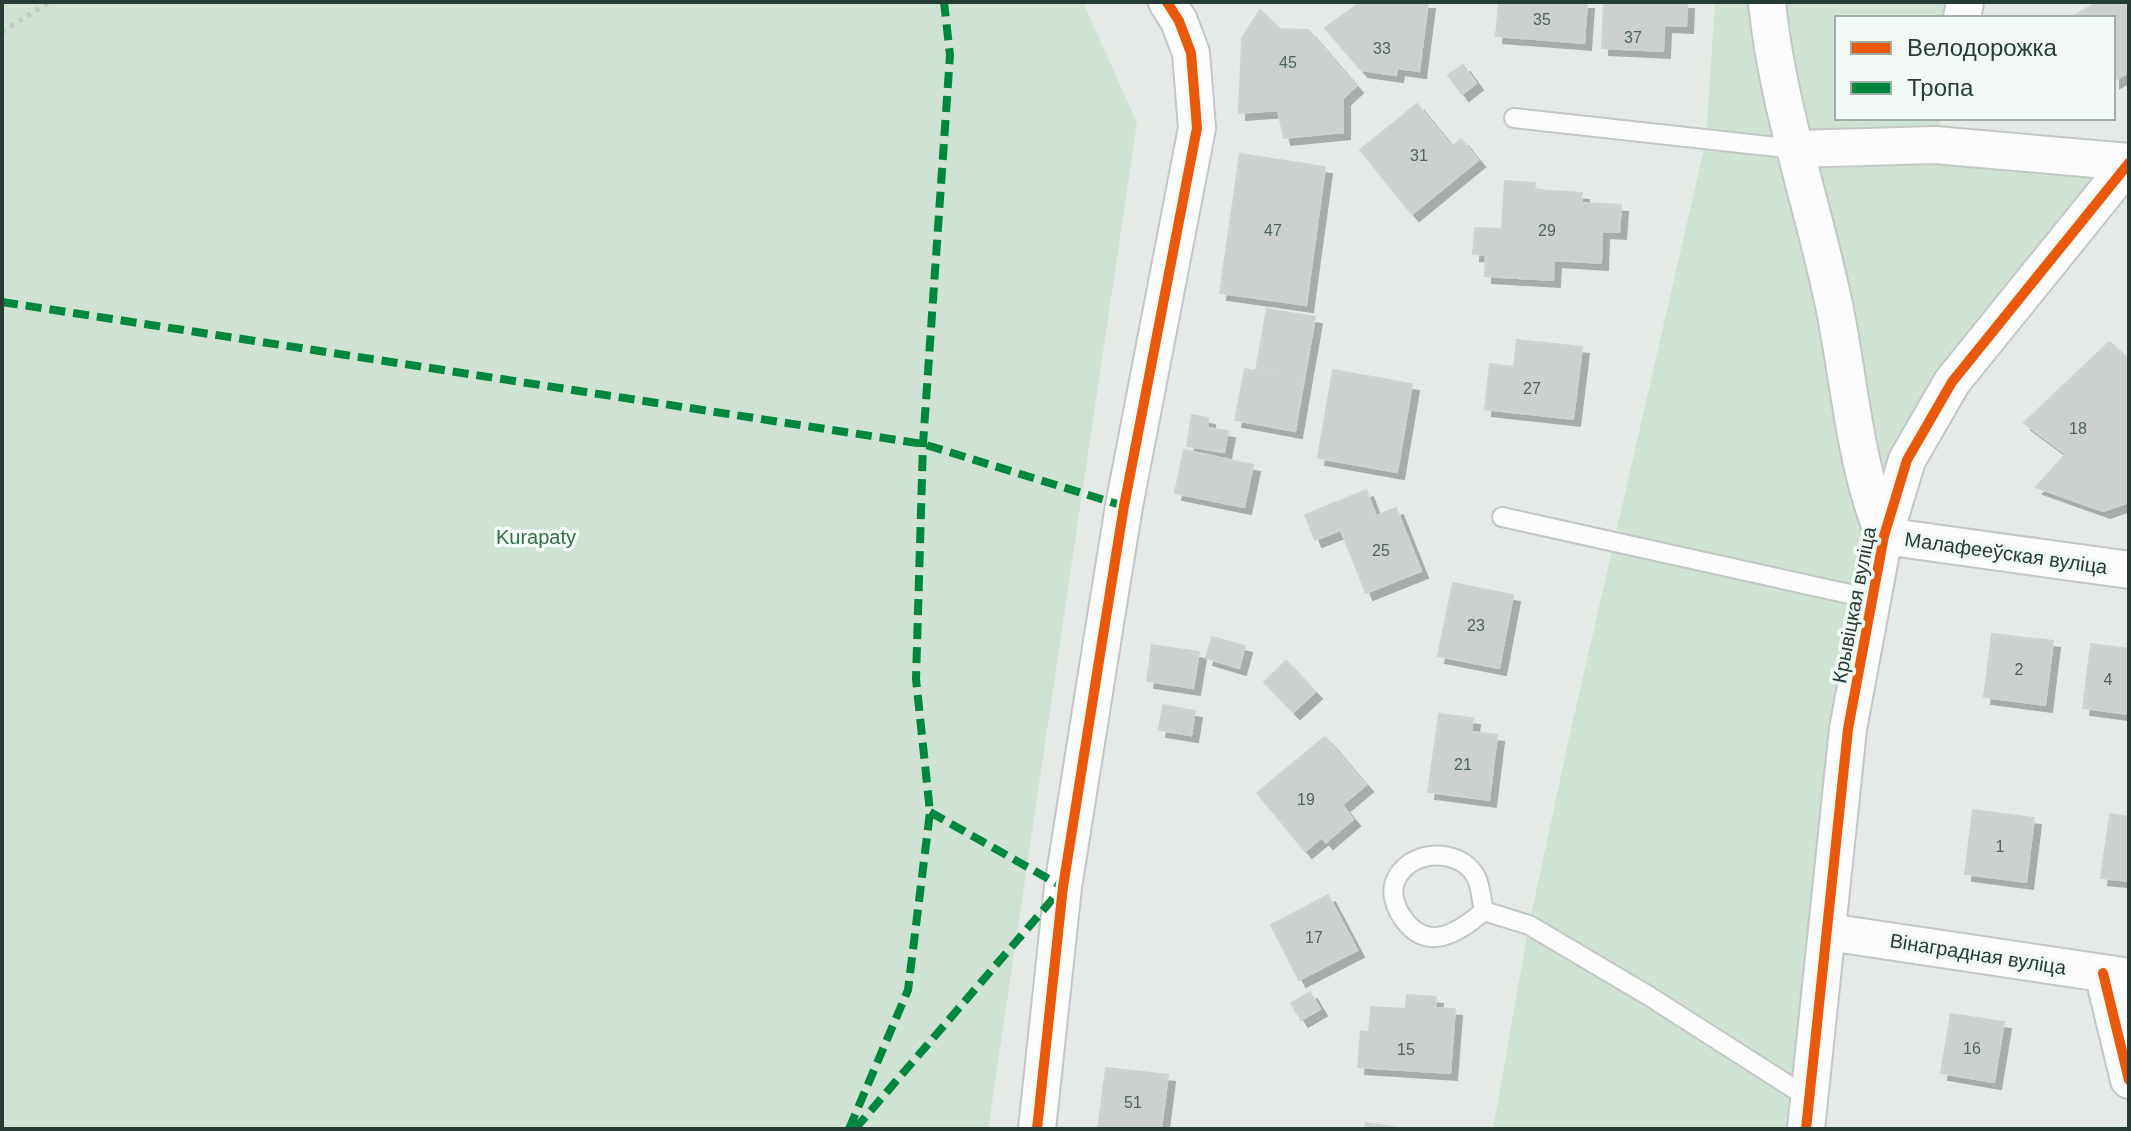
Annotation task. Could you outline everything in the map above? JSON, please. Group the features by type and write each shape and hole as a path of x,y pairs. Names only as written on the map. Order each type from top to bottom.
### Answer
{"street":[{"path":"1037,1129 1063,887 1104,627 1197,128 1191,53 1179,21 1167,2"},
{"path":"1767,2 1773,49 1795,149 1835,307 1864,482 1884,536"},
{"path":"1795,149 1938,132 2129,162"},
{"name":"Крывіцкая вуліца","path":"1806,1113 1848,729 1884,536 1907,460 1952,382 2129,162"},
{"name":"Малафееўская вуліца","path":"1884,536 2129,570"},
{"name":"Вінаградная вуліца","path":"1828,932 2116,975"},
{"path":"2116,975 2129,1080"}],"lane":[{"path":"1514,118 1795,149"},
{"path":"1502,517 1872,599"},
{"path":"1439,853 1459,860 1475,875 1484,911 1458,933 1429,938 1407,926 1394,904 1395,882 1412,861 1439,853"},
{"path":"1484,911 1529,925 1649,996 1806,1113"}],"path":[{"path":"2,32 49,2"}],"green space":[{"name":"Kurapaty","path":"2,2 1083,2 1137,123 988,1129 2,1129"},
{"path":"1715,2 1965,2 1962,16 1835,16 1835,120 1941,120 1935,145 2129,162 1952,382 1884,536 1806,1129 1493,1129 1529,925 1569,738 1706,140"}],"building":[{"path":"1361,2 1428,2 1419,71 1397,68 1396,75 1361,70 1325,28"},
{"path":"1499,2 1587,2 1584,43 1496,36"},
{"path":"1604,2 1687,2 1686,26 1664,25 1663,51 1602,48"},
{"path":"2098,2 2129,2 2129,72 2115,80 2115,16 2074,16"},
{"path":"1260,10 1280,29 1308,30 1356,86 1343,98 1343,132 1284,138 1278,110 1239,113 1242,38"},
{"path":"1463,65 1476,83 1462,94 1448,75"},
{"path":"1417,104 1452,147 1461,139 1478,160 1412,214 1360,150"},
{"path":"1240,154 1325,167 1306,305 1220,293"},
{"path":"1505,181 1535,183 1534,190 1582,193 1581,203 1621,205 1619,232 1602,231 1601,263 1554,260 1553,280 1485,276 1486,255 1473,254 1475,228 1502,229"},
{"path":"1267,309 1315,317 1304,379 1256,370"},
{"path":"1517,340 1582,347 1573,419 1485,409 1490,364 1514,367"},
{"path":"2109,342 2129,359 2129,421 2125,426 2129,429 2129,502 2103,511 2036,487 2066,454 2024,423"},
{"path":"1245,369 1304,379 1295,431 1235,420"},
{"path":"1333,370 1412,384 1397,472 1318,458"},
{"path":"1192,415 1208,418 1207,428 1228,431 1224,452 1187,446"},
{"path":"1184,450 1253,465 1244,507 1175,493"},
{"path":"1366,490 1376,516 1315,540 1305,515"},
{"path":"1396,508 1421,571 1366,593 1341,530"},
{"path":"1453,583 1513,595 1499,668 1438,656"},
{"path":"1992,634 2053,641 2045,705 1984,697"},
{"path":"1212,637 1245,646 1239,668 1206,658"},
{"path":"2091,644 2129,649 2129,714 2083,708"},
{"path":"1152,645 1199,652 1193,688 1147,681"},
{"path":"1286,661 1315,692 1293,712 1264,682"},
{"path":"1163,705 1195,711 1191,735 1159,730"},
{"path":"1439,714 1473,718 1471,732 1497,735 1489,800 1428,792"},
{"path":"1325,737 1366,785 1342,805 1353,819 1326,842 1322,837 1305,851 1257,793"},
{"path":"1973,810 2034,818 2026,882 1965,874"},
{"path":"2110,814 2129,817 2129,881 2101,878"},
{"path":"1328,895 1357,950 1299,980 1271,925"},
{"path":"1310,992 1320,1009 1301,1020 1291,1003"},
{"path":"1407,995 1436,997 1435,1008 1455,1009 1450,1073 1358,1067 1361,1031 1369,1032 1371,1007 1406,1009"},
{"path":"1951,1014 2004,1022 1994,1082 1941,1073"},
{"path":"1106,1068 1168,1075 1161,1129 1098,1129"},
{"path":"1366,1123 1405,1129 1365,1129"}],"marked path":[{"path":"849,1129 908,990 930,812 916,679 923,444 950,55 944,2"},
{"path":"2,302 923,444 1124,506"},
{"path":"855,1129 1063,887 930,812"}],"cycle path":[{"path":"1037,1129 1063,887 1102,642 1124,506 1197,128 1191,53 1179,21 1167,2"},
{"path":"1806,1129 1848,729 1884,536 1907,460 1952,382 2129,163"},
{"path":"2103,973 2129,1080"}]}
